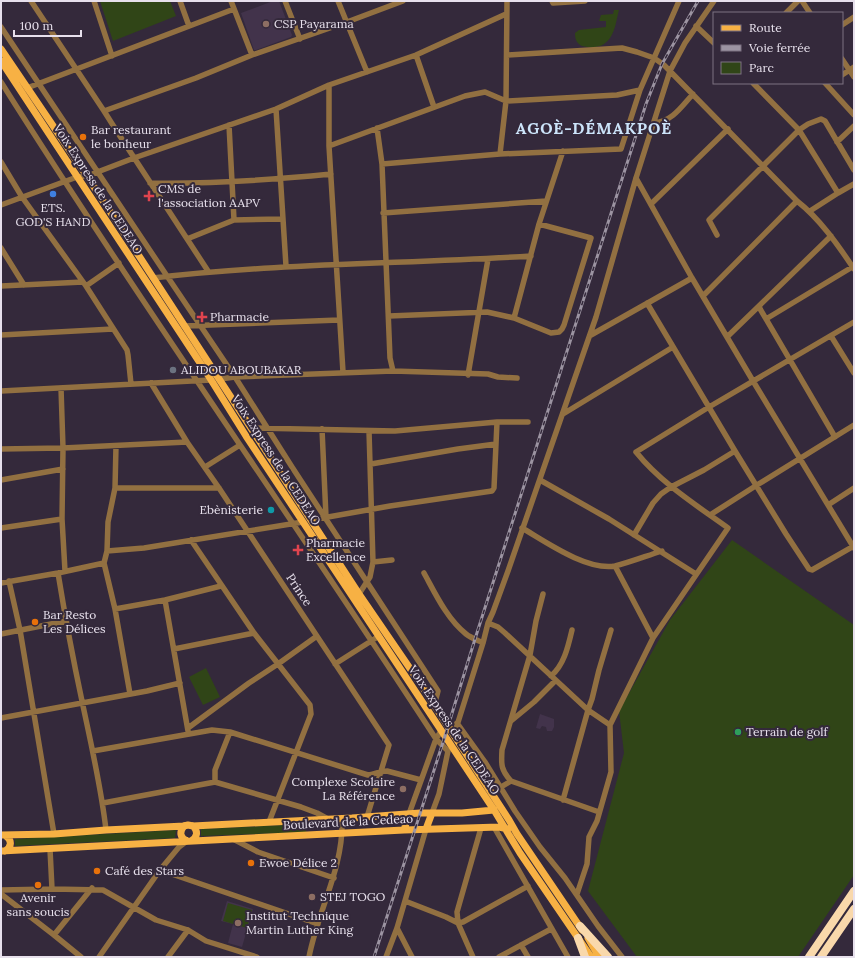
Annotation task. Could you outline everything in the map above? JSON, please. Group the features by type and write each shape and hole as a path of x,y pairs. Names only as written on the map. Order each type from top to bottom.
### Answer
{"highway":[{"path":"809,957 854,891"},
{"path":"821,957 854,909"},
{"path":"580,926 608,957"},
{"path":"578,938 585,957"}],"main road":[{"path":"1,49 87,176 359,594 454,735 517,834 580,926 599,957"},
{"name":"Voix Express de la CEDEAO","path":"1,61 494,810 520,853 591,957"},
{"path":"494,810 500,816 509,820"},
{"name":"Boulevard de la Cedeao","path":"4,835 54,834 188,825 342,819 494,810"},
{"path":"426,829 432,813"},
{"path":"404,830 410,814"},
{"path":"311,835 312,820"},
{"path":"184,826 181,830 181,835 183,839 189,841 195,838 197,834 196,829 193,826"},
{"name":"Boulevard de la Cedeao","path":"3,851 404,830 494,827 505,828"},
{"path":"505,828 517,834"},
{"name":"Boulevard de la Cedeao","path":"3,851 9,848 11,843 10,839 4,835"}],"street":[{"path":"31,1 208,271"},
{"path":"94,1 112,56"},
{"path":"180,1 189,26"},
{"path":"231,1 252,55"},
{"path":"285,1 300,38"},
{"path":"338,1 367,72"},
{"path":"104,111 196,78 252,55 403,1"},
{"path":"500,154 506,101 507,1"},
{"path":"552,1 553,3 585,1"},
{"path":"382,164 500,154 621,148 640,90 679,1"},
{"path":"454,735 488,623 591,335 636,178 670,71 696,26 714,1"},
{"path":"787,12 798,1"},
{"path":"802,1 809,12"},
{"path":"26,88 75,68 112,56 234,9"},
{"path":"1,205 77,177 87,176 134,158 276,109 329,85 416,55 506,14"},
{"path":"843,24 854,17"},
{"path":"696,26 713,42"},
{"path":"1,27 236,377 268,429 438,691 434,706"},
{"path":"507,55 615,48 637,52 654,58 664,64 798,201 810,211 854,267 766,319"},
{"path":"416,55 434,107"},
{"path":"843,60 852,69 854,77"},
{"path":"843,74 852,69"},
{"path":"1,82 64,182 197,382 372,640 436,739 448,751 439,794 432,813"},
{"path":"754,84 799,130 838,193"},
{"path":"828,84 854,115"},
{"path":"329,85 329,146 342,372"},
{"path":"329,146 465,96 486,92 506,101 617,95 640,90"},
{"path":"654,122 662,122 670,118 693,94"},
{"path":"276,109 286,266"},
{"path":"717,235 709,220 799,130 811,123 822,120 826,123 854,170"},
{"path":"229,125 234,220"},
{"path":"837,142 854,126"},
{"path":"377,128 382,164 390,358 393,371"},
{"path":"650,204 728,129"},
{"path":"514,318 532,256 539,224 563,151"},
{"path":"1,162 22,197 84,284 128,353 130,384"},
{"path":"150,182 175,183 280,179 331,174"},
{"path":"636,178 692,278 799,459 854,547 810,570 735,451 647,304"},
{"path":"810,211 854,184"},
{"path":"383,213 546,201"},
{"path":"703,296 798,201"},
{"path":"187,239 234,220 282,218"},
{"path":"389,316 478,311 514,318 551,333 559,332 562,329 591,238 539,224"},
{"path":"727,337 831,236"},
{"path":"1,248 24,285"},
{"path":"153,278 208,271 286,266 488,259 532,256"},
{"path":"468,375 488,259"},
{"path":"1,286 84,284 119,263"},
{"path":"591,335 692,278"},
{"path":"759,307 835,437"},
{"path":"184,326 340,320"},
{"path":"577,894 587,864 590,837 611,772 610,725 653,638 728,528 671,486 645,463 636,452 709,407 854,322"},
{"path":"1,336 113,329"},
{"path":"831,336 854,373"},
{"path":"563,414 673,347"},
{"path":"220,379 342,372 393,371 468,375 488,374 498,377 517,378"},
{"path":"1,391 197,382 211,380"},
{"name":"Prince","path":"151,383 187,442 389,745 367,817"},
{"path":"61,388 63,448 62,519 65,571"},
{"path":"251,428 369,431 412,430 496,422 528,422"},
{"path":"311,520 492,491 494,488 496,422"},
{"path":"710,515 854,425"},
{"path":"322,429 326,517"},
{"path":"359,594 372,571 373,562 369,431"},
{"path":"1,449 63,448 187,442"},
{"path":"371,464 496,444"},
{"path":"205,467 240,445"},
{"path":"116,446 115,488 108,522 107,551 104,563 115,609 130,694"},
{"path":"634,535 660,494 671,486 693,476 735,451"},
{"path":"1,480 63,469"},
{"path":"540,480 609,519 662,551 696,574"},
{"path":"115,488 219,488"},
{"path":"828,505 854,488"},
{"path":"1,528 62,519"},
{"path":"107,551 144,548 303,522"},
{"path":"522,528 588,564 597,566 615,566 662,551"},
{"path":"191,540 254,633 310,705 311,714 270,822"},
{"path":"373,562 392,560"},
{"path":"1,583 104,563"},
{"path":"615,566 653,638"},
{"path":"58,573 82,703 103,803 106,830"},
{"path":"424,573 455,623 467,635 483,643"},
{"path":"9,581 20,630 54,834"},
{"path":"115,609 165,600 221,586"},
{"path":"544,594 536,621 530,655 502,750 501,764 510,781 599,812"},
{"path":"165,600 189,735"},
{"path":"1,634 66,621"},
{"path":"488,623 498,627 588,710 610,725"},
{"path":"511,721 534,702 553,679 560,665 572,630"},
{"path":"563,800 611,630"},
{"path":"174,649 254,633"},
{"path":"188,728 249,683 317,636"},
{"path":"335,664 379,636"},
{"path":"1,718 180,684"},
{"path":"457,723 485,762 515,811 540,847 577,894 598,926 622,957"},
{"path":"93,751 212,730 230,732 368,775 387,771 421,780"},
{"path":"410,814 436,739 441,730"},
{"path":"215,782 215,770 230,732"},
{"path":"501,787 510,781"},
{"path":"103,803 215,782 318,813 328,819"},
{"path":"309,957 318,924 334,878 343,833 342,819"},
{"path":"494,827 568,957"},
{"path":"472,957 458,923 457,912 481,828"},
{"path":"386,957 397,928 426,829"},
{"path":"232,839 258,852 334,878"},
{"path":"99,957 135,908 160,870 179,846 189,841"},
{"path":"50,849 52,889"},
{"path":"160,870 318,924"},
{"path":"405,901 458,923 468,921 528,886"},
{"path":"54,935 92,888"},
{"path":"1,890 92,888 103,890 156,920 188,930 206,941 257,957"},
{"path":"1,894 81,957"},
{"path":"397,928 412,957"},
{"path":"499,957 551,929"},
{"path":"168,957 188,930"},
{"path":"521,945 528,957"},
{"path":"231,957 235,950"}],"shaded area":[{"name":"CSP Payarama","path":"273,1 279,1 292,35 291,37 254,50 241,13"},
{"path":"540,714 554,719 554,727 552,731 547,731 546,727 542,726 540,729 536,728"},
{"name":"Institut Technique Martin Luther King","path":"227,901 253,909 242,947 228,943 233,924 221,921"}],"green space":[{"path":"100,1 170,1 176,16 113,41"},
{"path":"614,10 619,10 613,33 608,41 596,47 585,47 579,44 576,40 575,33 579,30 606,27 606,21 599,21 601,15 613,14"},
{"name":"Terrain de golf","path":"732,540 854,625 854,875 798,957 637,957 588,891 624,753 619,711 670,620"},
{"path":"206,668 220,697 203,705 189,677"},
{"path":"306,824 306,832 201,836 201,829"},
{"path":"176,830 175,838 15,846 15,839"},
{"path":"228,903 252,910 247,928 223,921"}],"railway":[{"path":"374,957 646,104 662,64 698,1"}],"place":[{"name":"CSP Payarama","path":"266,24"},
{"name":"Bar restaurant le bonheur","path":"83,137"},
{"name":"ETS. GOD'S HAND","path":"53,194"},
{"name":"CMS de l'association AAPV","path":"149,196"},
{"name":"Pharmacie","path":"202,317"},
{"name":"ALIDOU ABOUBAKAR","path":"173,370"},
{"name":"Ebènisterie","path":"271,510"},
{"name":"Pharmacie Excellence","path":"298,550"},
{"name":"Bar Resto Les Délices","path":"35,622"},
{"name":"Terrain de golf","path":"738,732"},
{"name":"Complexe Scolaire La Référence","path":"403,789"},
{"name":"Ewoe Délice 2","path":"251,863"},
{"name":"Café des Stars","path":"97,871"},
{"name":"Avenir sans soucis","path":"38,885"},
{"name":"STEJ TOGO","path":"312,897"},
{"name":"Institut Technique Martin Luther King","path":"238,923"}],"district":[{"name":"AGOÈ-DÉMAKPOÈ","path":"594,128"}]}
